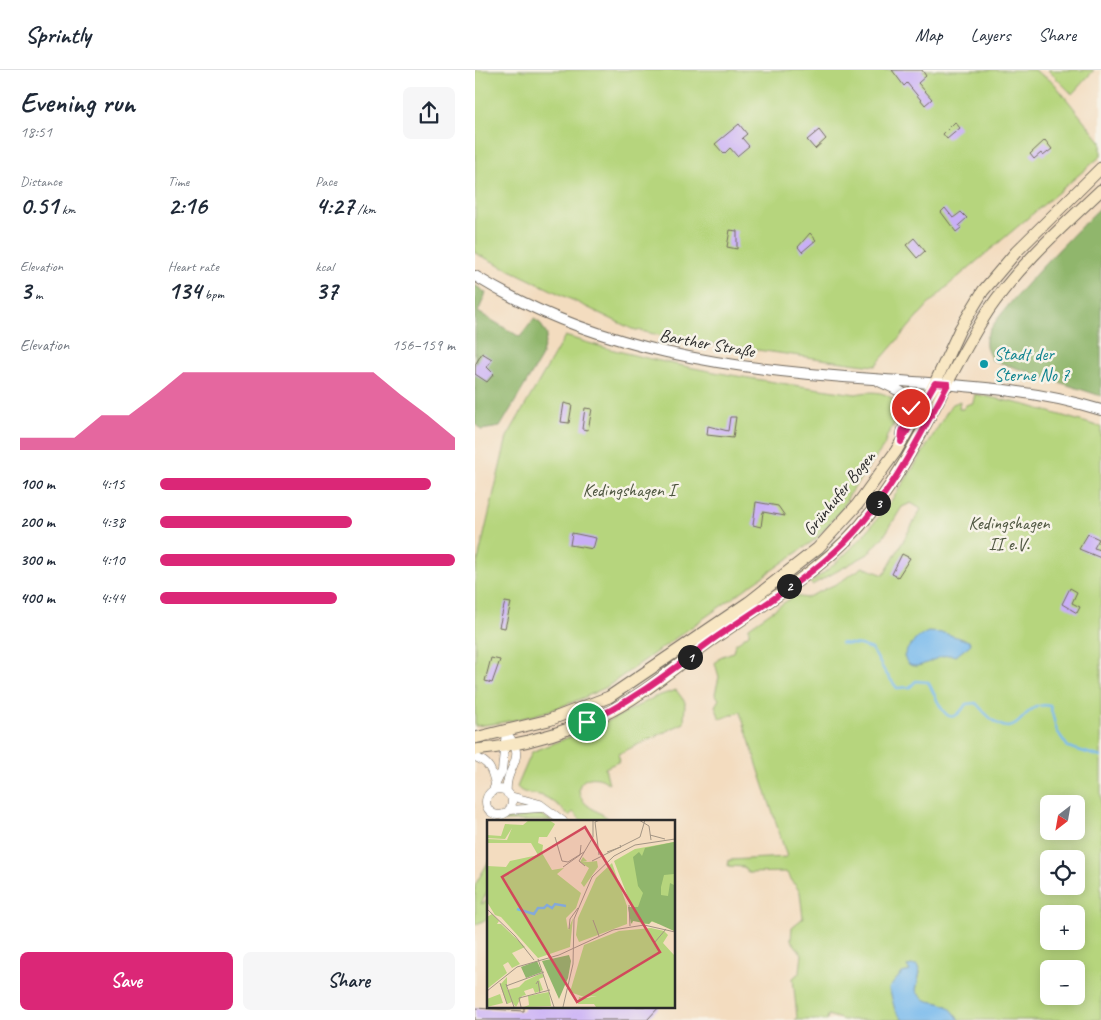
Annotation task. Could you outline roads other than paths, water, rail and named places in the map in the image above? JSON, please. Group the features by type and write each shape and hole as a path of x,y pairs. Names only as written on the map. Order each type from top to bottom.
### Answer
{"main road":[{"name":"Grünhufer Bogen","path":"475,738 549,720 609,697 644,676 787,574 818,548 841,525 875,482 901,442 935,383 960,329 983,291 1016,252 1101,168"},
{"name":"Grünhufer Bogen","path":"475,750 504,747 568,729 617,708 827,558 860,526 885,494 975,334 1000,294 1031,259 1101,190"}],"street":[{"name":"Barther Straße","path":"475,276 510,297 552,316 592,333 635,346 726,364 808,375 948,384 1045,396 1101,410"},
{"path":"876,380 903,394 910,403 911,410 902,432 901,442"},
{"path":"506,732 516,744 516,760 508,780 511,803 509,810"},
{"path":"506,732 502,771 487,798 489,811 500,815 509,810 544,808"},
{"path":"475,757 483,760 491,767 493,788"},
{"path":"493,788 544,808 562,820"}],"water":[{"path":"928,632 944,633 969,641 971,644 956,656 949,655 919,666 913,666 908,663 904,656 913,642"},
{"path":"917,965 920,972 916,990 920,996 925,1000 947,1006 959,1020 903,1020 895,1010 889,988 902,973 910,971 907,966"}],"waterway":[{"path":"841,643 860,645 872,649 897,688 910,687 916,681 928,682 943,711 948,715 953,716 959,713 966,704 976,703 991,719 1003,726 1011,726 1031,710 1039,706 1050,706 1057,731 1068,747 1101,757"}],"place":[{"name":"Stadt der Sterne No 7","path":"984,364"}],"park label":[{"name":"Kedingshagen I","path":"629,490"},
{"name":"Kedingshagen II e.V.","path":"1009,533"}]}
